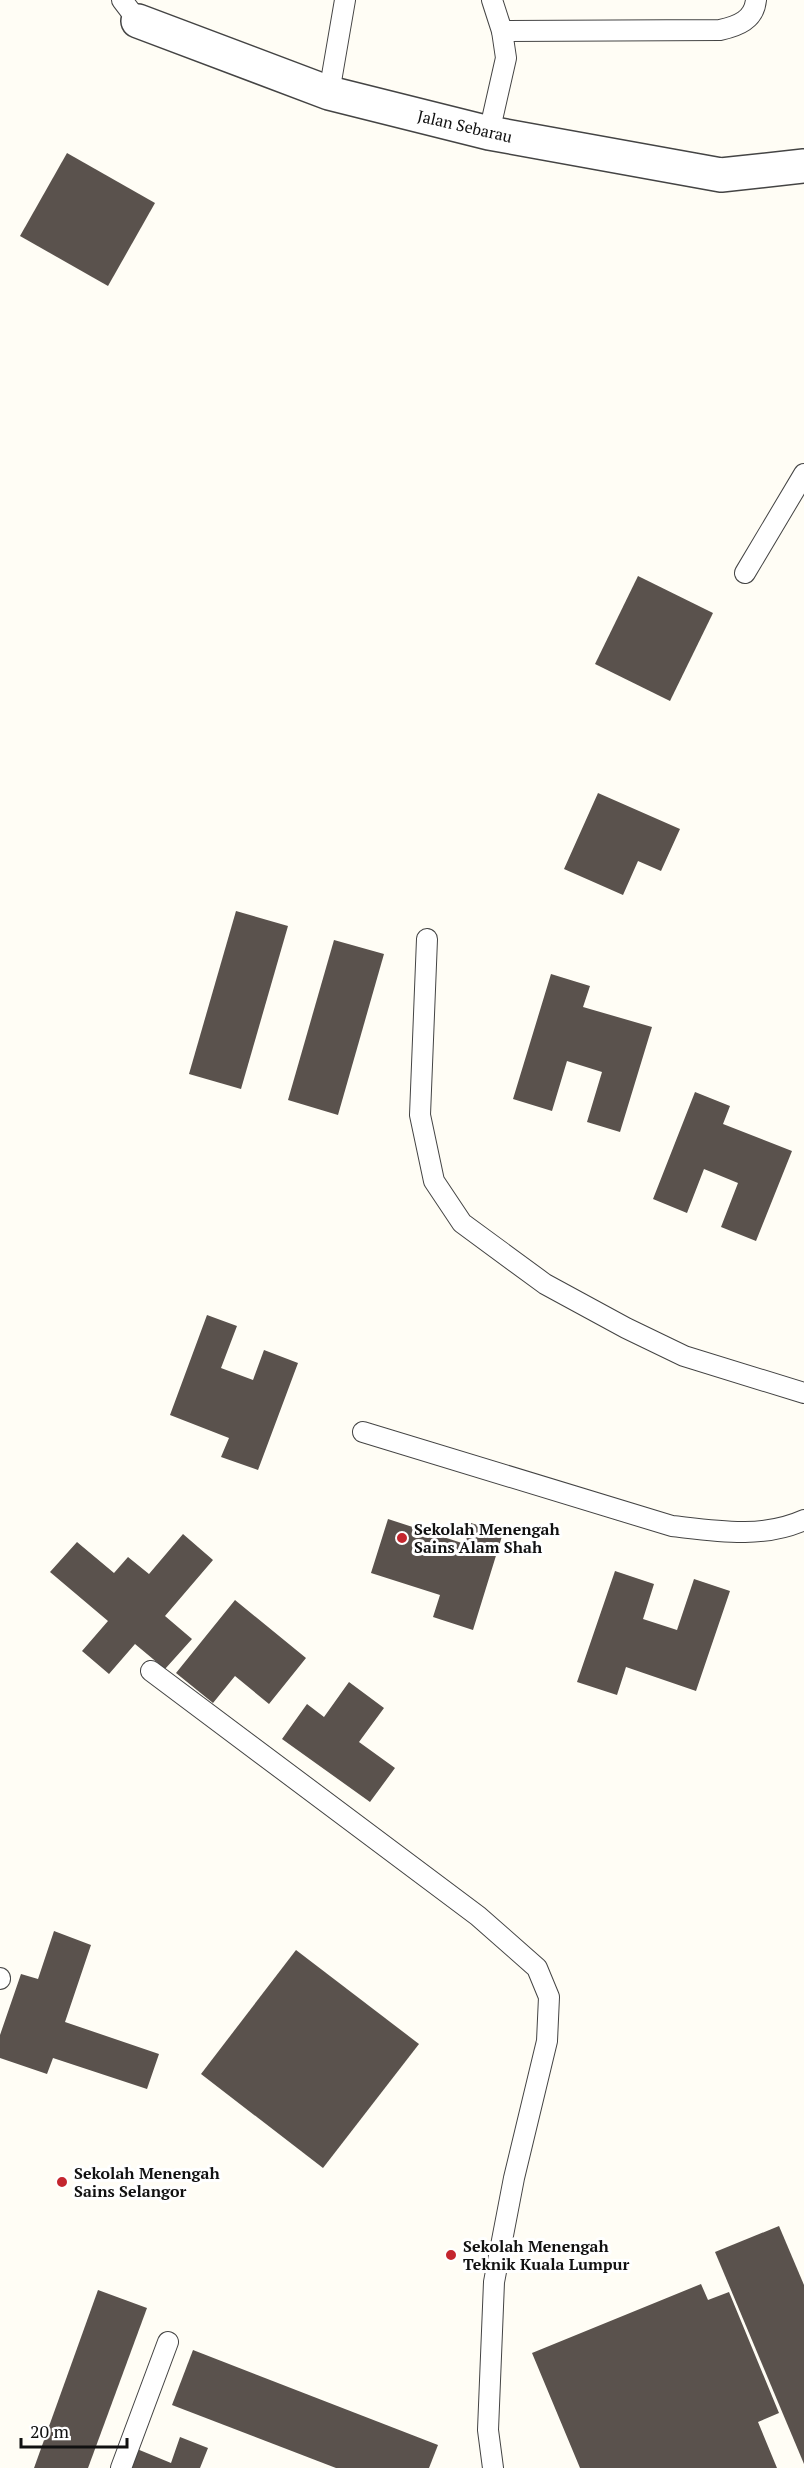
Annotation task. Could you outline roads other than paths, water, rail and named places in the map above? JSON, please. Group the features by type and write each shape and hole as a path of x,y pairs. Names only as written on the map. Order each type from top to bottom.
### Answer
{"street":[{"name":"Jalan Sebarau","path":"130,11 329,93 489,133 721,175 804,166"}],"lane":[{"path":"329,93 345,0"},
{"path":"489,133 506,58 502,31 492,0"},
{"path":"502,31 720,30 740,25 755,9 756,0"},
{"path":"745,573 804,474"},
{"path":"427,939 420,1115 434,1181 462,1223 545,1284 626,1328 684,1356 804,1393"},
{"path":"363,1432 672,1526 719,1532 756,1532 792,1526 804,1520"},
{"path":"151,1671 478,1916 537,1968 549,1997 547,2042 514,2178 494,2282 488,2430 493,2468"},
{"path":"120,2468 168,2342"}],"place":[{"name":"Sekolah Menengah Sains Alam Shah","path":"402,1538"},
{"name":"Sekolah Menengah Sains Selangor","path":"62,2182"},
{"name":"Sekolah Menengah Teknik Kuala Lumpur","path":"451,2255"}]}
